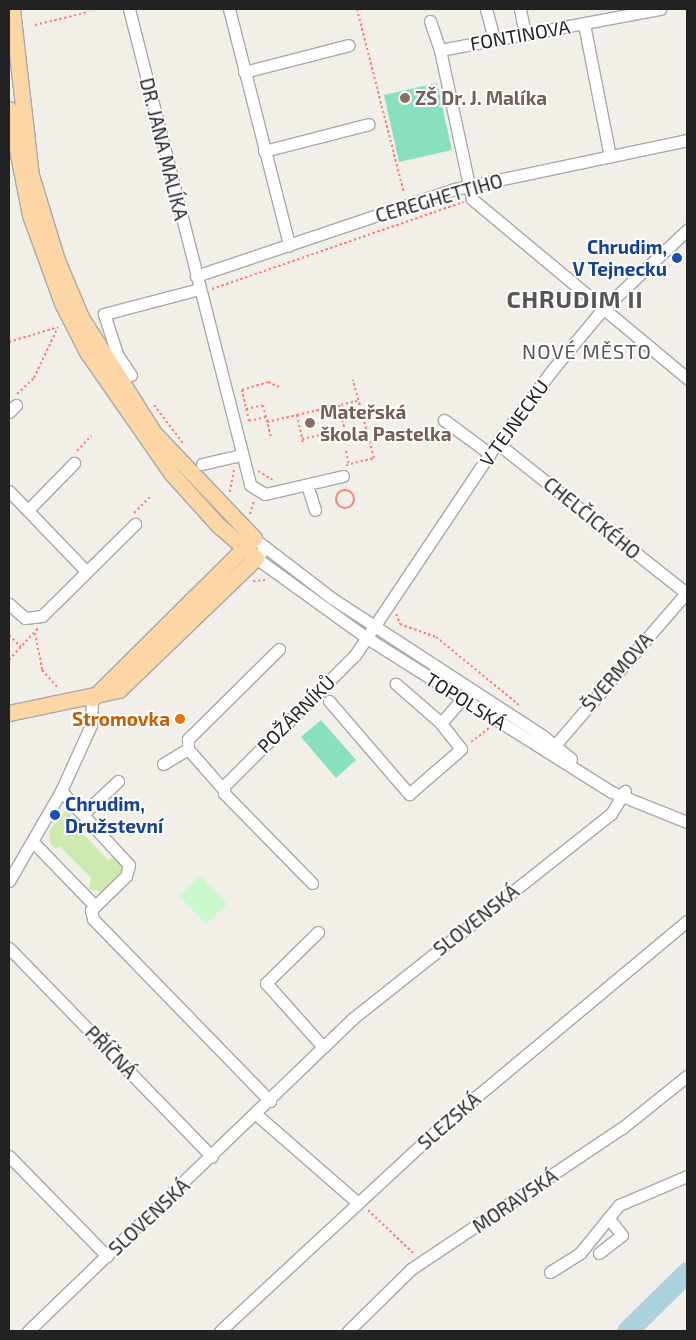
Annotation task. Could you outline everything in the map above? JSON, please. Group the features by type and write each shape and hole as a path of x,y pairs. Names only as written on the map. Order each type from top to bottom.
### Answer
{"main road":[{"path":"12,9 16,147"},
{"path":"9,109 16,147 41,248 87,352 171,473 255,548 123,688 92,699 10,709"}],"street":[{"name":"DR. JANA MALÍKA","path":"129,9 239,455 256,492"},
{"path":"229,9 289,245"},
{"path":"486,9 494,39"},
{"path":"520,9 525,34"},
{"name":"FONTINOVA","path":"440,50 660,9"},
{"path":"430,21 440,50 467,186 472,199 602,310 687,378"},
{"path":"584,24 610,156"},
{"path":"244,72 350,45"},
{"path":"264,152 369,124"},
{"name":"CEREGHETTIHO","path":"196,276 467,186 687,140"},
{"name":"V TEJNECKU","path":"367,638 497,443 602,310 687,230"},
{"path":"131,375 117,354 104,314 199,290"},
{"path":"444,420 490,454"},
{"name":"CHELČICKÉHO","path":"497,443 687,593"},
{"path":"202,464 239,455"},
{"path":"28,510 74,463"},
{"path":"256,492 307,485 342,472"},
{"path":"307,485 315,510"},
{"path":"9,491 87,572"},
{"path":"9,604 25,618 38,618 87,572 132,521"},
{"name":"TOPOLSKÁ","path":"255,548 470,688 551,749"},
{"name":"TOPOLSKÁ","path":"255,548 367,638 463,699 551,749 623,794 687,822"},
{"name":"ŠVERMOVA","path":"551,749 687,593"},
{"name":"POŽÁRNÍKŮ","path":"223,789 367,638"},
{"path":"279,649 188,739 188,749 223,789 312,882"},
{"path":"329,701 409,794 461,749 441,723 396,684"},
{"path":"441,723 463,699 470,688"},
{"path":"9,881 61,791 94,719 92,699"},
{"path":"163,764 188,749"},
{"path":"83,814 118,781"},
{"path":"61,791 130,868 95,906 91,913 95,922 270,1101"},
{"name":"TOPOLSKÁ","path":"623,794 687,814"},
{"name":"SLOVENSKÁ","path":"28,1331 257,1115 322,1047 382,994 611,814 623,794"},
{"path":"33,842 95,906"},
{"name":"SLEZSKÁ","path":"220,1331 362,1205 447,1121 687,921"},
{"path":"318,932 266,983 322,1047"},
{"name":"PŘÍČNÁ","path":"9,948 212,1157"},
{"name":"MORAVSKÁ","path":"348,1331 387,1289 420,1263 622,1128 687,1076"},
{"path":"257,1115 362,1205"},
{"path":"9,1156 107,1256"},
{"path":"550,1272 580,1253 608,1218 624,1202 687,1176"},
{"path":"599,1253 622,1235 608,1218"}],"path":[{"path":"357,9 407,205"},
{"path":"35,25 88,12"},
{"path":"214,289 472,199"},
{"path":"9,342 63,325"},
{"path":"13,408 11,400 34,378 58,327"},
{"path":"342,472 349,464 374,458 353,380"},
{"path":"266,417 249,421 243,388 268,382 279,387"},
{"path":"149,399 186,446"},
{"path":"267,422 359,400"},
{"path":"246,409 263,405 271,436"},
{"path":"339,405 344,427"},
{"path":"296,415 303,444"},
{"path":"302,439 329,434 330,438"},
{"path":"312,437 314,441"},
{"path":"346,451 349,464"},
{"path":"230,494 239,455"},
{"path":"345,489 355,499 346,508 336,500 345,489"},
{"path":"248,523 256,492"},
{"path":"132,521 150,497"},
{"path":"388,608 398,615 400,624 436,637 525,710"},
{"path":"38,618 35,634 42,670 63,693"},
{"path":"9,634 21,647"},
{"path":"9,660 35,634"},
{"path":"461,749 492,725"},
{"path":"362,1205 405,1242 420,1263"}],"green space":[{"path":"437,83 452,150 399,162 384,95"},
{"path":"321,720 356,760 336,778 301,737"},
{"path":"64,812 72,814 69,819 108,860 115,857 123,863 121,873 102,892 89,889 91,878 59,846 56,849 50,843 49,831"},
{"path":"200,876 227,904 206,924 179,896"}],"waterway":[{"path":"627,1331 687,1272"}],"place":[{"name":"ZŠ Dr. J. Malíka","path":"405,98"},
{"name":"Chrudim, V Tejnecku","path":"677,258"},
{"name":"Mateřská škola Pastelka","path":"310,423"},
{"name":"Stromovka","path":"180,719"},
{"name":"Chrudim, Družstevní","path":"55,815"}],"district":[{"name":"CHRUDIM II","path":"575,299"},
{"name":"NOVÉ MĚSTO","path":"587,351"}]}
